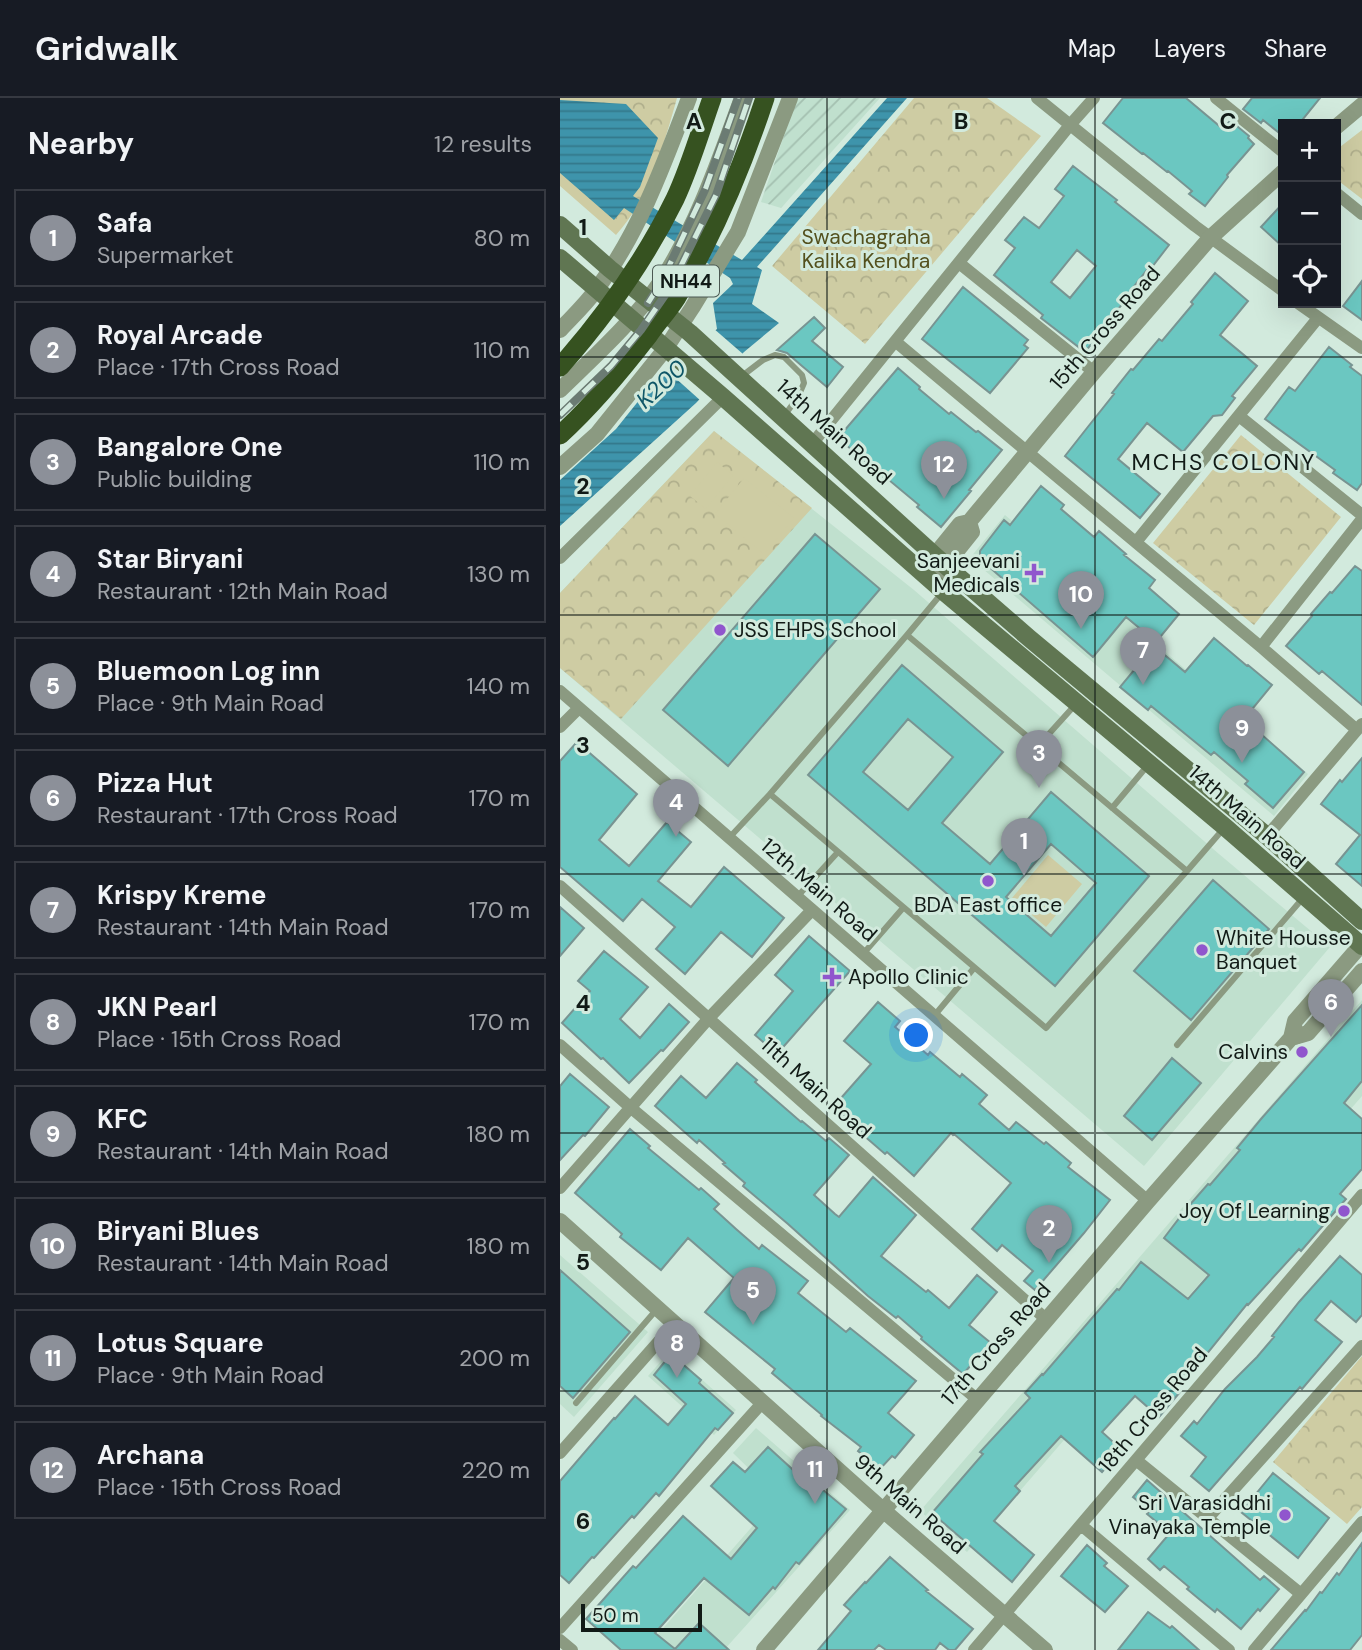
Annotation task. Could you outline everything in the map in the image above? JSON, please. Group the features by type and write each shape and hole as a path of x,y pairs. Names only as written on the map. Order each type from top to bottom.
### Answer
{"highway":[{"name":"NH44","path":"560,367 592,329 637,267 675,197 712,98"},
{"name":"NH44","path":"560,435 620,372 675,300 728,198 765,98"}],"main road":[{"name":"14th Main Road","path":"560,225 735,373 940,560 1268,836 1362,921"},
{"name":"14th Main Road","path":"560,258 932,581 1362,944"}],"street":[{"path":"560,330 596,290 631,234 654,188 689,98"},
{"path":"560,390 631,319 660,281 687,237 742,98"},
{"path":"560,467 597,434 685,329 738,232 790,98"},
{"path":"1037,98 1210,238 1278,287"},
{"path":"812,444 1094,98"},
{"path":"1216,98 1278,148"},
{"path":"1341,123 1362,105"},
{"name":"15th Cross Road","path":"932,581 940,560 972,532 969,522 1094,372 1210,238 1278,177"},
{"path":"1341,197 1362,214"},
{"path":"959,263 1094,372"},
{"path":"1305,308 1362,348"},
{"path":"1136,542 1318,318"},
{"path":"896,342 1360,727 1268,836"},
{"path":"560,558 718,393"},
{"path":"1239,416 1362,517 1261,647"},
{"name":"12th Main Road","path":"560,691 1148,1201"},
{"path":"560,727 579,708"},
{"name":"11th Main Road","path":"560,886 1047,1320"},
{"path":"560,1188 709,1018 812,910"},
{"name":"17th Cross Road","path":"764,1650 1291,1038 1295,1021 1362,944"},
{"name":"17th Cross Road","path":"1291,1038 1308,1033 1362,971"},
{"path":"560,1045 978,1400"},
{"name":"18th Cross Road","path":"974,1650 1362,1195"},
{"path":"1352,1208 1362,1217"},
{"name":"9th Main Road","path":"560,1222 884,1511 1045,1650"},
{"path":"560,1453 675,1323"},
{"path":"1208,1518 1362,1346"},
{"path":"560,1628 763,1402"},
{"path":"1136,1460 1301,1594"},
{"path":"1254,1650 1362,1522"},
{"path":"1081,1525 1229,1650"},
{"path":"560,1640 572,1650"}],"lane":[{"path":"735,373 775,355 784,357 802,375 804,383 798,397 783,417"},
{"path":"729,838 907,635 932,581"},
{"path":"907,635 1187,871"},
{"path":"1038,746 1076,703"},
{"path":"1112,808 1149,763"},
{"path":"770,794 1046,1028 1225,827"},
{"path":"797,897 838,852"},
{"path":"1177,1045 1305,896"},
{"path":"863,954 903,908"},
{"path":"934,1016 974,968"},
{"path":"576,1403 658,1307"}],"shaded area":[{"path":"797,98 880,98 781,208 761,202"},
{"path":"714,431 914,590 1330,947 1144,1166 560,668 560,593"},
{"path":"1005,515 1308,774 1274,816 970,558"},
{"path":"1362,1000 1362,1096 967,1552 920,1511"},
{"path":"560,1255 648,1332 574,1417 560,1404"},
{"path":"670,1351 736,1410 714,1435 648,1376"},
{"path":"756,1428 850,1510 724,1650 644,1650 778,1497 733,1453"}],"green space":[{"path":"560,98 677,98 661,152 646,188 628,221 616,235 560,186"},
{"name":"Swachagraha Kalika Kendra","path":"914,98 987,98 1041,136 865,344 772,266"},
{"path":"1362,130 1362,199 1341,183 1341,146"},
{"path":"714,431 812,508 621,719 560,668 560,593"},
{"path":"1241,435 1341,517 1254,625 1153,543"},
{"path":"717,462 733,475 706,509 690,496"},
{"path":"744,478 794,518 764,554 715,514"},
{"path":"1048,855 1082,884 1046,927 1012,898"},
{"path":"1362,1356 1362,1507 1347,1524 1273,1462"}],"water":[{"name":"K200","path":"887,98 907,98 757,267 762,270 752,304 779,323 744,352 696,403 560,526 560,480 616,429 660,374 717,329 713,303 733,284 730,278 624,208 614,220 560,173 560,100 626,104 658,138 640,187 633,196 742,260"}],"pier":[{"path":"713,328 743,354 701,401 663,367"}],"building":[{"path":"1123,98 1186,98 1223,129 1232,122 1249,136 1254,144 1205,206 1189,194 1192,191 1168,171 1103,123"},
{"path":"1252,98 1320,98 1303,119 1278,119 1278,132 1243,109"},
{"path":"1073,166 1169,245 1085,352 1041,318 1043,315 994,275 1015,248 1005,240 1024,217 1039,228 1064,196 1055,189","holes":["1077,250 1096,266 1070,298 1051,282"]},
{"path":"1278,208 1278,242 1261,227"},
{"path":"1215,273 1248,301 1220,335 1257,366 1232,396 1235,398 1222,415 1213,416 1183,452 1147,423 1118,459 1160,494 1140,518 1065,456 1131,369 1133,370 1159,339 1162,341"},
{"path":"1362,281 1362,320 1343,306"},
{"path":"963,287 1028,340 1024,345 1028,348 990,393 922,339"},
{"path":"814,317 825,328 812,341 843,367 827,387 787,353 777,350"},
{"path":"1329,347 1362,376 1362,483 1357,490 1333,473 1335,470 1265,419 1289,387 1295,391"},
{"path":"898,368 949,414 951,412 1002,450 941,527 917,507 919,505 838,438"},
{"path":"1041,486 1064,505 1061,509 1094,537 1099,531 1155,580 1149,588 1179,614 1156,642 1126,617 1093,657 980,559 980,551 1004,520 1010,525"},
{"path":"815,534 880,589 728,766 663,710"},
{"path":"1355,566 1362,571 1362,705 1322,671 1319,674 1286,646"},
{"path":"1214,638 1272,685 1244,719 1304,772 1273,808 1245,784 1248,781 1214,752 1211,755 1151,706 1148,710 1120,687 1154,646 1185,672"},
{"path":"902,665 1003,752 942,823 990,864 1051,792 1149,876 1055,986 808,775","holes":["908,719 953,757 908,810 863,772","1051,844 1096,883 1051,936 1006,897"]},
{"path":"577,742 637,794 599,840 629,866 667,822 691,842 658,881 691,907 724,867 784,918 752,957 721,932 685,974 656,949 675,927 642,899 623,921 560,867 560,761"},
{"path":"1362,758 1362,886 1336,864 1360,835 1321,804"},
{"name":"White Housse Banquet","path":"1213,880 1269,929 1191,1020 1134,971"},
{"path":"560,907 584,928 560,956"},
{"path":"809,936 850,971 777,1054 755,1035 793,991 775,975"},
{"path":"604,951 648,987 620,1019 640,1038 669,1004 689,1022 629,1083 562,1023 590,991 578,981"},
{"path":"878,1002 900,1021 895,1027 928,1055 930,1052 987,1095 979,1104 1009,1130 1016,1122 1044,1144 1046,1142 1071,1163 1068,1167 1110,1200 1035,1290 1024,1281 1033,1271 1002,1245 997,1251 972,1229 1011,1183 951,1133 914,1176 862,1134 863,1132 834,1106 871,1064 844,1041"},
{"path":"1362,1005 1362,1081 1344,1103 1362,1119 1362,1169 1340,1194 1346,1199 1301,1251 1299,1249 1247,1304 1202,1360 1199,1358 1173,1386 1180,1392 1159,1417 1135,1396 1102,1432 1122,1450 1102,1472 1061,1436 1015,1486 1020,1491 994,1521 1034,1555 1012,1582 932,1513 983,1454 980,1452 1030,1398 1025,1393 1141,1262 1188,1299 1209,1275 1164,1238 1187,1208 1240,1150 1237,1148 1261,1119"},
{"path":"1172,1058 1201,1083 1152,1140 1124,1116"},
{"path":"737,1063 801,1122 826,1141 829,1138 849,1155 814,1195 835,1214 839,1217 873,1177 916,1215 881,1256 949,1308 977,1275 997,1292 969,1325 991,1343 963,1374 898,1316 896,1318 868,1296 743,1186 745,1183 723,1164 725,1163 699,1140 697,1143 655,1106 681,1076 706,1098"},
{"path":"570,1074 609,1107 560,1160 560,1086"},
{"path":"630,1129 650,1146 648,1148 719,1204 714,1209 759,1249 762,1245 808,1281 798,1293 846,1332 850,1328 916,1381 888,1413 914,1435 895,1458 892,1456 880,1469 858,1451 861,1447 772,1373 775,1369 705,1312 734,1278 688,1238 661,1270 620,1237 622,1234 575,1193"},
{"path":"1340,1256 1362,1275 1362,1315 1356,1322 1331,1301 1315,1320 1342,1342 1209,1491 1191,1476 1206,1457 1181,1436 1194,1421 1197,1424 1225,1389 1257,1357 1299,1302"},
{"path":"560,1270 630,1332 573,1398 560,1386"},
{"path":"671,1354 733,1413 718,1430 715,1428 659,1496 656,1493 634,1518 632,1516 569,1583 560,1575 560,1481 635,1396 668,1425 686,1404 654,1375"},
{"path":"768,1447 802,1478 805,1475 846,1509 799,1564 796,1562 775,1589 773,1587 749,1615 704,1578 655,1633 675,1649 699,1623 729,1650 621,1650 586,1619 633,1566 636,1568 683,1516 731,1559 757,1528 711,1486 733,1462 745,1472"},
{"name":"Sri Varasiddhi Vinayaka Temple","path":"1273,1473 1329,1518 1298,1558 1241,1512"},
{"path":"1147,1480 1260,1580 1264,1576 1279,1589 1241,1629 1217,1609 1215,1612 1199,1599 1164,1566 1160,1570 1148,1559 1170,1533 1147,1514 1150,1511 1133,1497"},
{"path":"1362,1543 1362,1635 1350,1650 1271,1650 1337,1573 1339,1575"},
{"path":"1087,1545 1107,1563 1104,1566 1128,1586 1105,1612 1061,1576"},
{"path":"890,1557 973,1629 955,1650 949,1650 940,1643 935,1650 886,1650 879,1645 874,1650 818,1650 851,1611 844,1605"},
{"path":"1148,1612 1170,1628 1172,1626 1199,1650 1118,1650"}],"railway":[{"path":"648,303 662,281 705,190 738,98"},
{"path":"560,415 611,366 641,330 670,288 716,195 749,98"}],"place":[{"name":"Archana","path":"944,499"},
{"name":"Sanjeevani Medicals","path":"1034,573"},
{"name":"Biryani Blues","path":"1081,629"},
{"name":"JSS EHPS School","path":"720,630"},
{"name":"Krispy Kreme","path":"1143,685"},
{"name":"KFC","path":"1242,763"},
{"name":"Bangalore One","path":"1039,788"},
{"name":"Star Biryani","path":"676,837"},
{"name":"Safa","path":"1024,876"},
{"name":"BDA East office","path":"988,881"},
{"name":"White Housse Banquet","path":"1202,950"},
{"name":"Apollo Clinic","path":"832,977"},
{"name":"Pizza Hut","path":"1331,1037"},
{"name":"Calvins","path":"1302,1052"},
{"name":"Joy Of Learning","path":"1344,1211"},
{"name":"Royal Arcade","path":"1049,1263"},
{"name":"Bluemoon Log inn","path":"753,1325"},
{"name":"JKN Pearl","path":"677,1378"},
{"name":"Lotus Square","path":"815,1504"},
{"name":"Sri Varasiddhi Vinayaka Temple","path":"1285,1515"}],"district":[{"name":"MCHS COLONY","path":"1224,462"}]}
